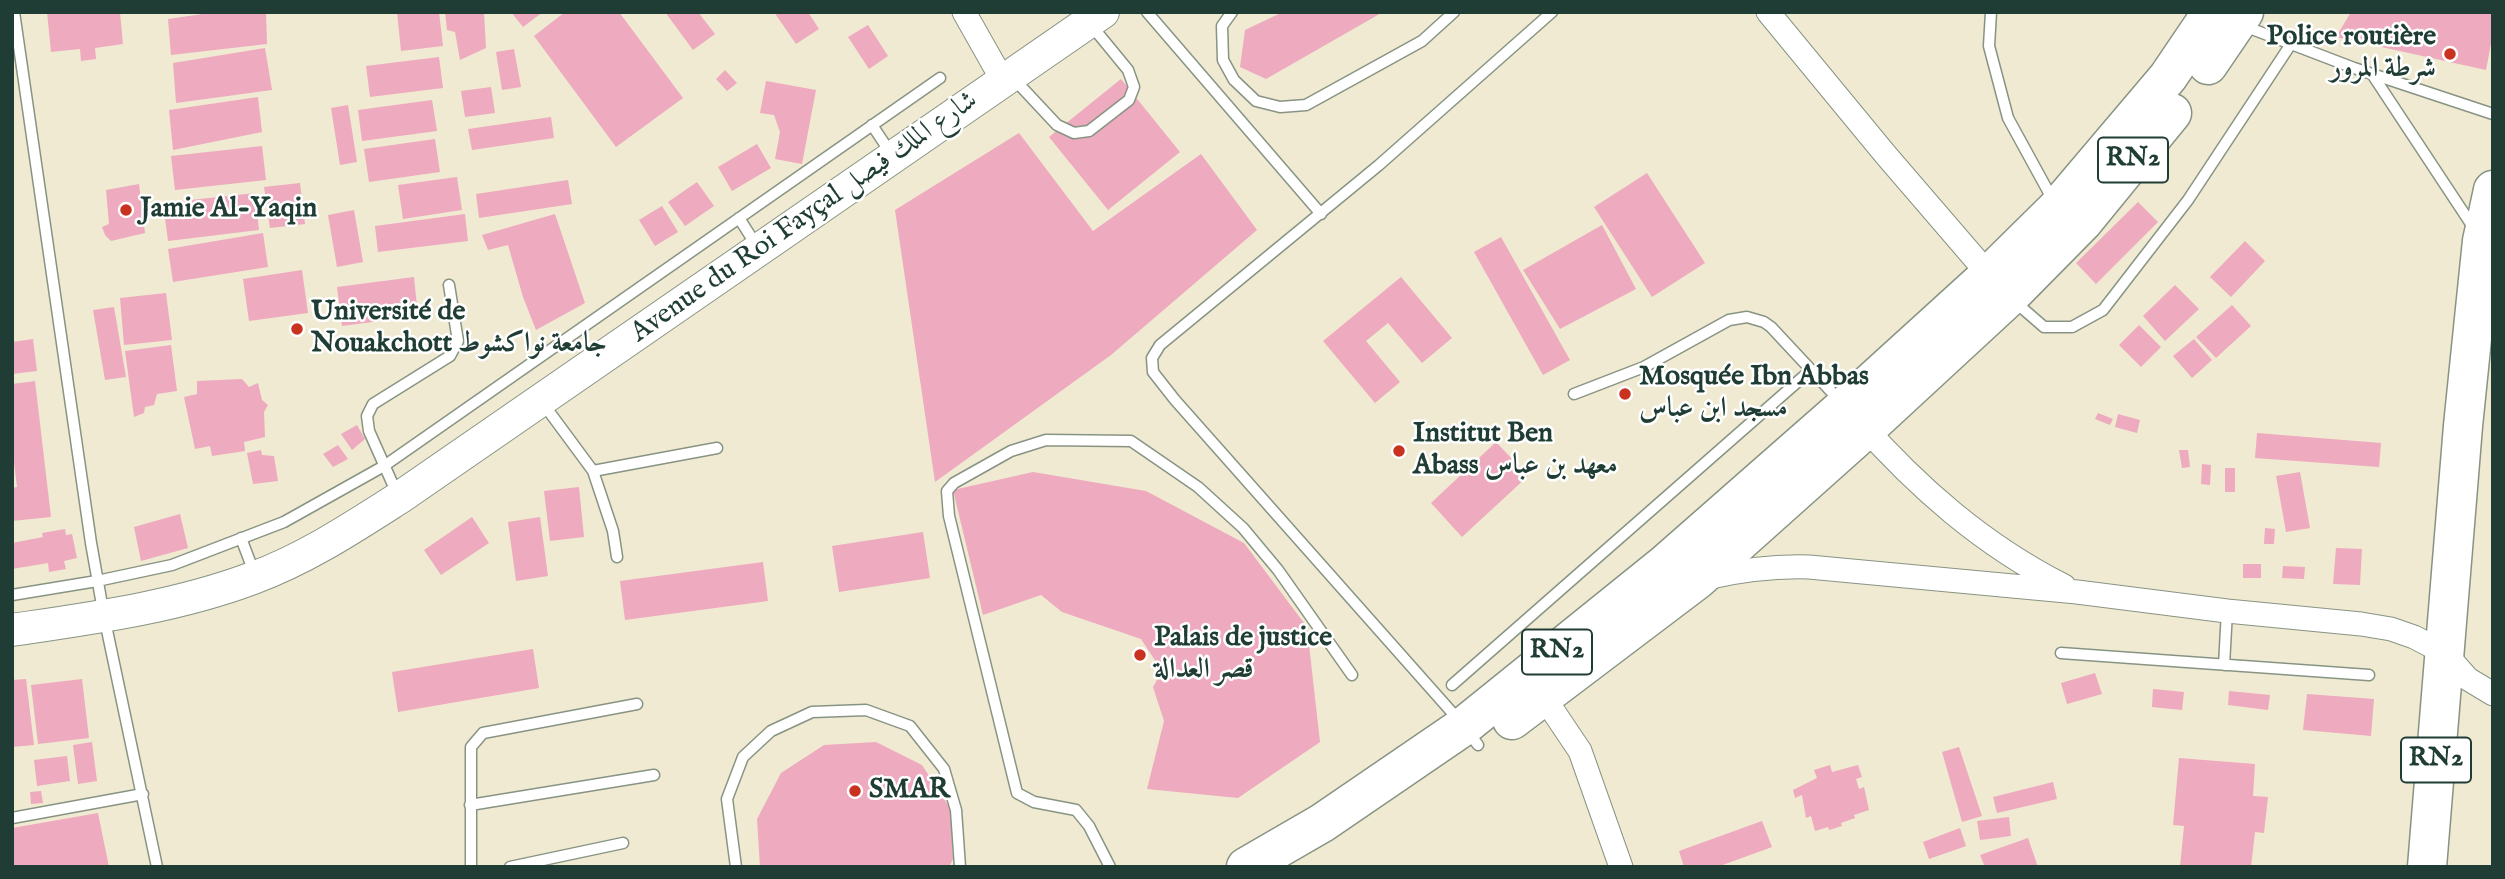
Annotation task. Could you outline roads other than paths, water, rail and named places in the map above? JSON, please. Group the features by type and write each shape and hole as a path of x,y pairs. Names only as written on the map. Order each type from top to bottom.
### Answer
{"highway":[{"name":"RN2","path":"1999,286 2057,208 2168,77 2226,15"},
{"name":"RN2","path":"1301,867 1360,829 1471,736 1681,572 1856,418 1999,286 2083,222 2188,94 2226,15"},
{"name":"RN2","path":"2427,867 2469,676 2463,426 2482,241 2493,190"},
{"name":"RN2","path":"2450,867 2469,676 2480,454 2493,321"},
{"name":"RN2","path":"1246,867 1471,736"}],"street":[{"path":"964,12 1007,78"},
{"path":"1768,12 1999,286"},
{"name":"Avenue du Roi Fayçal شارع الملك فيصل","path":"12,630 104,616 186,598 256,577 342,534 399,498 1096,17"},
{"path":"1856,418 1950,511 1990,543 2024,565 2077,592"},
{"path":"1681,572 1734,571 1773,566 1808,567 2077,592 2361,624 2391,629 2469,676"},
{"path":"1536,685 1580,751 1621,867"}],"lane":[{"path":"14,12 97,581 157,867"},
{"path":"1147,12 1321,214"},
{"path":"1232,12 1222,26 1223,60 1234,80 1256,101 1280,107 1306,105 1422,41 1454,12"},
{"path":"1471,736 1175,400 1153,372 1152,358 1160,345 1321,214 1552,12"},
{"path":"1991,12 1989,46 2008,118 2057,208"},
{"path":"2226,15 2291,44 2493,114"},
{"path":"1007,78 1057,125 1074,133 1089,131 1129,100 1134,87 1128,70 1096,17"},
{"path":"1999,286 2044,327 2072,327 2103,310 2188,200 2291,44"},
{"path":"2372,74 2482,241"},
{"path":"12,595 172,565 284,522 384,466 940,79"},
{"path":"872,125 893,157"},
{"path":"739,218 759,250"},
{"path":"399,498 369,431 367,416 373,404 450,356 458,341 449,285"},
{"path":"1574,394 1644,367 1737,317 1747,317 1764,322 1856,418"},
{"path":"1452,685 1811,370"},
{"path":"541,400 593,471 613,531 617,557"},
{"path":"1110,867 1089,826 1076,810 1034,802 1017,793 948,516 947,491 954,483 1011,452 1046,440 1131,441 1198,487 1243,528 1278,570 1352,675"},
{"path":"593,471 717,448"},
{"path":"241,538 256,577"},
{"path":"2224,665 2227,611"},
{"path":"2061,653 2368,675"},
{"path":"471,867 471,747 483,733 637,704"},
{"path":"736,867 727,799 743,758 771,731 812,712 866,710 910,726 944,769 956,810 960,867"},
{"path":"470,805 654,775"},
{"path":"12,818 143,794"},
{"path":"510,867 623,843"}],"place":[{"name":"Police routière شرطة المرور","path":"2450,54"},
{"name":"Jamie Al-Yaqin","path":"126,210"},
{"name":"Université de Nouakchott جامعة نواكشوط","path":"297,329"},
{"name":"Mosquée Ibn Abbas مسجد ابن عباس","path":"1625,394"},
{"name":"Institut Ben Abass معهد بن عباس","path":"1399,451"},
{"name":"Palais de justice قصر العدالة","path":"1140,655"},
{"name":"SMAR","path":"855,791"}]}
